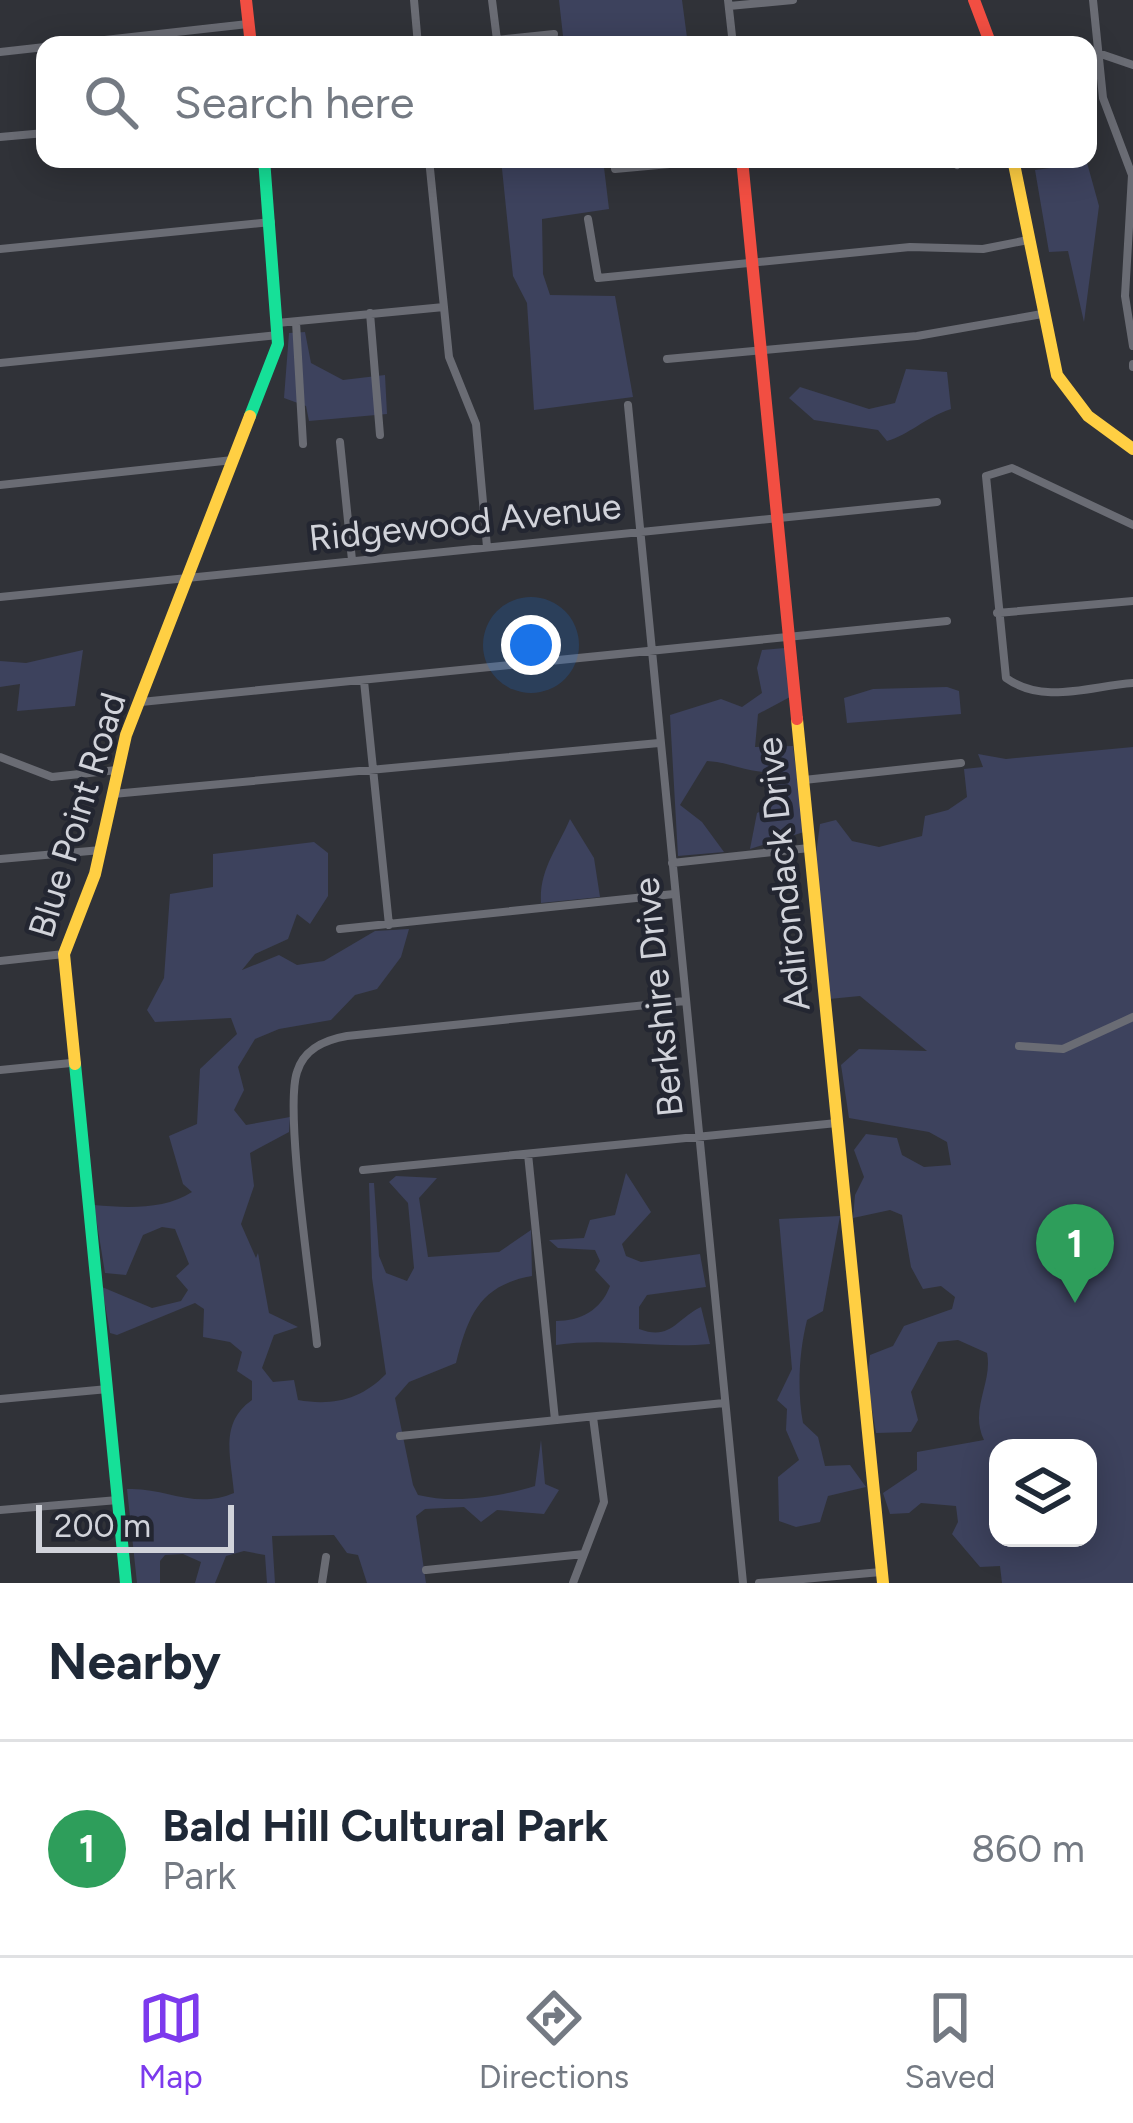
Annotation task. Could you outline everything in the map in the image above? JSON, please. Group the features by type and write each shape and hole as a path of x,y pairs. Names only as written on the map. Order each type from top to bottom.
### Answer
{"street":[{"path":"247,0 250,36"},
{"path":"414,0 417,36"},
{"path":"492,0 496,36"},
{"path":"732,36 728,3 793,0"},
{"path":"974,0 988,36"},
{"path":"1093,0 1096,36"},
{"path":"141,36 248,24"},
{"path":"535,36 554,34"},
{"path":"1097,42 1103,98 1132,175 1125,296 1133,346"},
{"path":"0,52 36,48"},
{"path":"1098,53 1133,64"},
{"path":"0,137 36,134"},
{"name":"Blue Point Road","path":"126,1583 110,1389 71,1063 64,954 100,850 117,770 278,329 265,168"},
{"path":"431,168 449,357 469,398 487,547"},
{"path":"615,169 626,168"},
{"name":"Adirondack Drive","path":"743,168 882,1578"},
{"path":"1015,168 1057,375 1088,416 1133,449"},
{"path":"588,219 598,278 910,247 983,249 1028,240"},
{"path":"0,249 271,222"},
{"path":"0,363 278,329 296,322 444,307"},
{"path":"370,314 380,435"},
{"path":"667,359 917,336 1042,314"},
{"path":"296,322 303,444"},
{"name":"Berkshire Drive","path":"628,405 743,1583"},
{"path":"340,442 352,560"},
{"path":"0,485 233,460"},
{"path":"1133,525 1012,468 998,468 986,476 1006,678 1023,690 1043,693 1133,683"},
{"name":"Ridgewood Avenue","path":"0,597 937,502"},
{"path":"997,613 1133,601"},
{"path":"141,702 947,621"},
{"path":"364,681 389,925"},
{"path":"113,794 659,743"},
{"path":"0,757 52,777 117,770"},
{"path":"804,780 961,763"},
{"path":"673,863 809,848"},
{"path":"0,860 100,850"},
{"path":"340,929 674,894"},
{"path":"0,961 64,954"},
{"path":"317,1344 293,1095 306,1054 323,1042 347,1036 685,1001"},
{"path":"1019,1046 1063,1049 1133,1017"},
{"path":"0,1070 71,1063"},
{"path":"363,1170 838,1123"},
{"path":"528,1154 555,1420"},
{"path":"0,1399 110,1389"},
{"path":"400,1436 724,1403"},
{"path":"573,1583 604,1502 593,1417"},
{"path":"0,1510 119,1500"},
{"path":"426,1570 584,1554"},
{"path":"322,1583 326,1557"},
{"path":"759,1583 882,1578"}],"shaded area":[{"path":"559,0 682,0 687,36 563,36"},
{"path":"502,168 604,168 609,209 542,219 543,274 550,295 615,296 633,397 534,410 527,303 513,276"},
{"path":"1088,168 1099,206 1084,322 1068,251 1049,252 1035,170"},
{"path":"305,332 311,363 343,380 385,375 387,414 309,421 306,406 284,398 289,333"},
{"path":"906,369 947,372 951,409 887,441 878,430 814,420 789,398 800,387 869,409 895,403"},
{"path":"785,648 790,697 758,714 755,747 793,746 804,832 750,849 757,813 770,807 766,772 707,761 680,805 702,822 724,852 678,856 670,715 721,699 742,707 762,693 757,668 762,650"},
{"path":"83,650 75,706 17,711 20,684 0,687 0,661 26,663"},
{"path":"947,687 959,691 961,714 847,723 844,698 873,689"},
{"path":"1133,747 1133,1583 1002,1583 1000,1566 980,1567 952,1534 958,1522 956,1506 921,1503 909,1513 890,1514 883,1493 917,1470 917,1452 984,1440 979,1418 987,1353 958,1340 938,1342 911,1392 918,1420 911,1432 876,1433 867,1380 870,1355 893,1346 904,1326 952,1309 955,1297 941,1286 923,1289 911,1267 902,1215 890,1210 853,1218 855,1195 864,1177 854,1150 866,1134 897,1138 902,1155 924,1167 951,1165 947,1142 929,1132 849,1118 841,1065 859,1049 927,1051 860,996 829,999 816,854 820,824 836,820 852,841 879,847 922,836 925,816 948,810 967,797 964,769 983,767 978,754 1006,759"},
{"path":"570,819 594,858 600,897 541,903 546,869"},
{"path":"314,842 328,853 328,896 310,924 297,914 288,939 255,954 242,970 279,955 297,965 324,961 375,931 409,929 401,957 377,989 355,995 331,1020 279,1029 255,1039 238,1067 244,1090 234,1110 246,1125 290,1117 289,1132 250,1153 254,1186 241,1224 256,1258 258,1253 269,1313 298,1327 274,1335 262,1368 273,1382 294,1380 298,1400 311,1402 356,1395 386,1374 372,1278 369,1183 374,1183 379,1256 386,1273 407,1281 414,1268 408,1203 389,1182 396,1176 437,1178 419,1198 428,1257 499,1252 531,1230 532,1276 488,1295 472,1317 456,1363 409,1382 395,1398 413,1485 418,1495 447,1499 492,1496 535,1486 541,1440 545,1484 559,1490 544,1514 497,1510 481,1522 464,1507 425,1509 416,1516 426,1583 367,1583 358,1555 347,1553 334,1535 272,1536 275,1583 267,1583 265,1555 244,1551 226,1556 215,1583 195,1583 201,1562 183,1554 165,1555 160,1561 160,1583 137,1583 127,1489 193,1499 234,1493 231,1430 252,1400 252,1381 237,1371 242,1352 230,1342 203,1337 204,1309 195,1303 117,1335 110,1333 102,1287 152,1308 181,1301 188,1290 176,1276 189,1264 175,1229 162,1227 143,1235 126,1275 105,1273 94,1205 157,1205 192,1192 183,1184 169,1136 197,1124 200,1069 237,1034 231,1018 155,1022 147,1010 164,978 170,894 213,887 213,854"},
{"path":"626,1173 651,1212 622,1244 626,1256 641,1262 700,1254 706,1287 647,1295 639,1307 639,1329 666,1330 701,1307 710,1344 556,1345 556,1321 589,1312 610,1286 595,1270 600,1261 595,1250 558,1248 549,1240 584,1238 590,1220 615,1215"},
{"path":"840,1216 823,1311 807,1320 804,1332 801,1411 803,1423 818,1437 825,1466 850,1465 866,1487 828,1496 820,1522 796,1527 779,1521 778,1477 799,1460 786,1430 787,1409 777,1400 792,1369 779,1219"}],"traffic: fast":[{"path":"250,416 278,344 265,168"},
{"path":"75,1064 126,1583"}],"traffic: slow":[{"path":"1015,168 1057,375 1088,416 1133,449"},
{"path":"75,1064 64,954 95,874 126,735 250,416"},
{"path":"797,719 883,1583"}],"traffic: jam":[{"path":"246,0 250,36"},
{"path":"974,0 988,36"},
{"path":"743,168 797,719"}],"place":[{"name":"Bald Hill Cultural Park","path":"1075,1303"}]}
